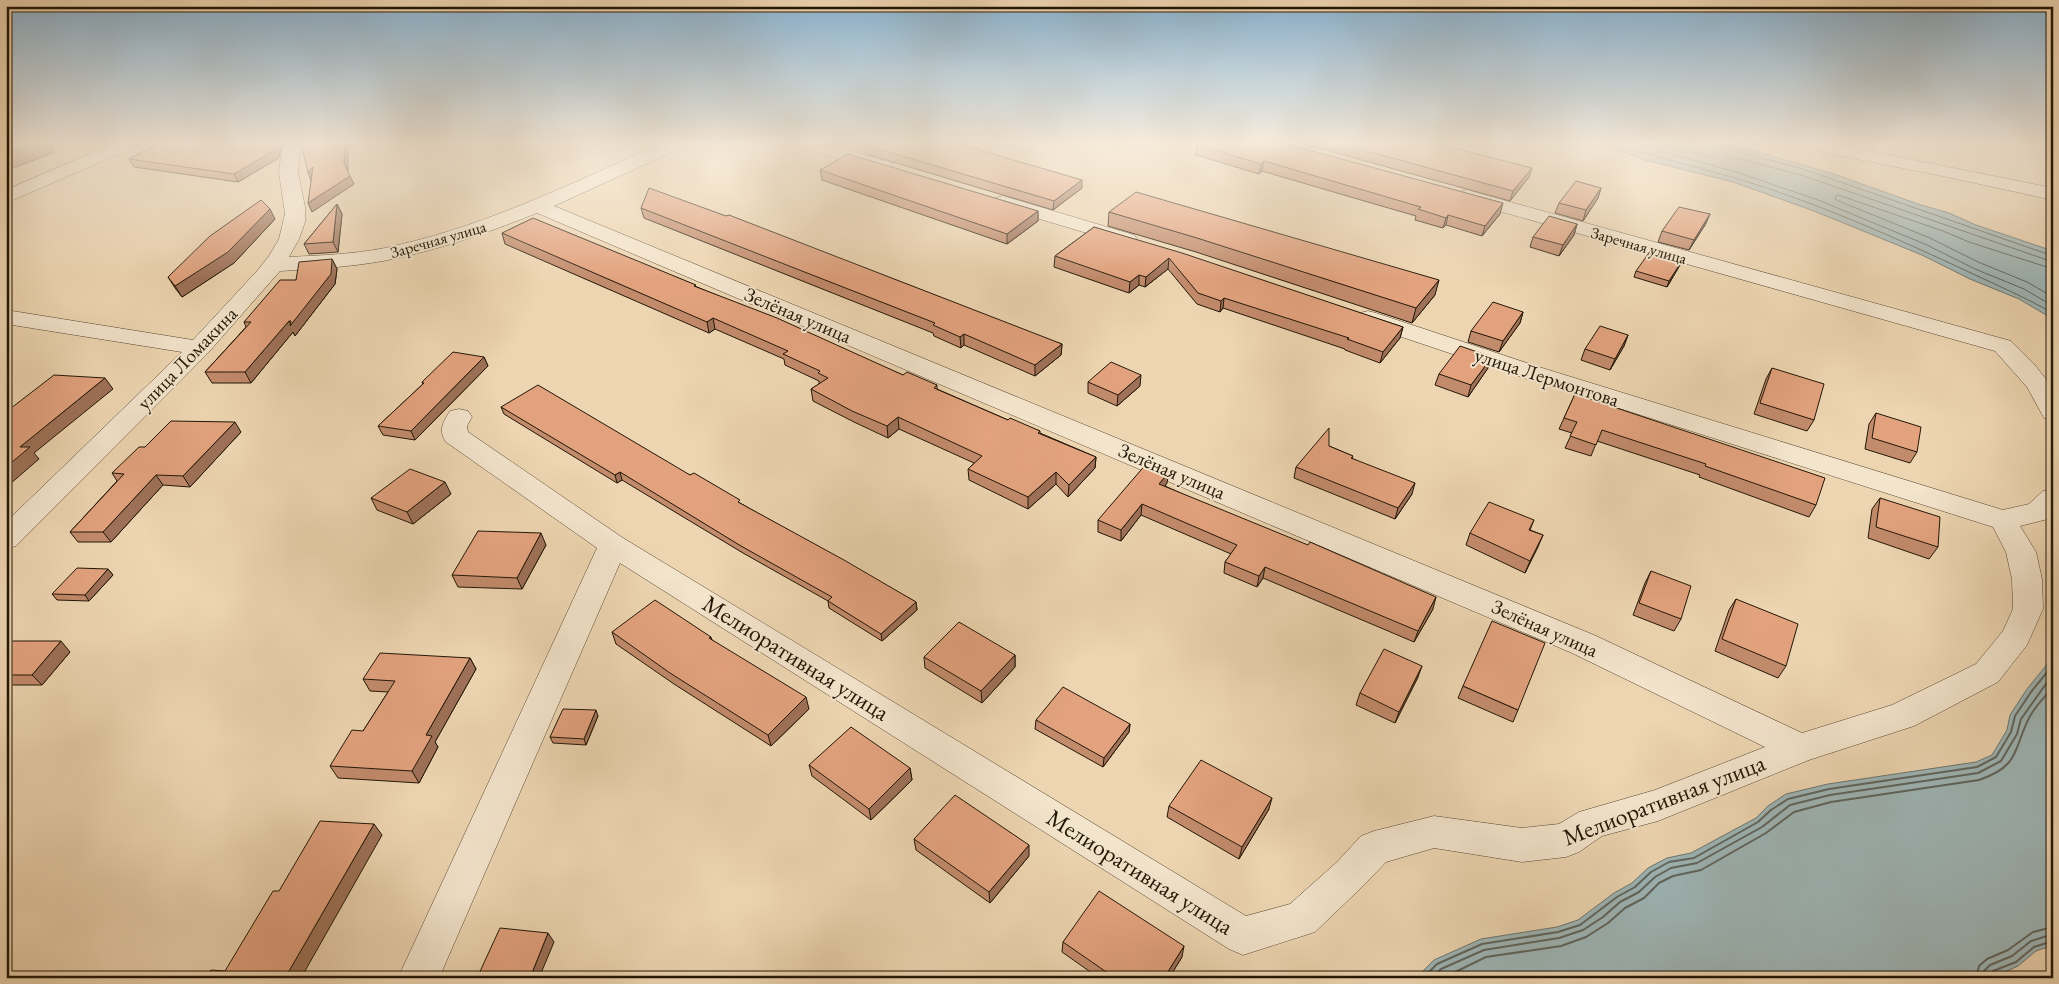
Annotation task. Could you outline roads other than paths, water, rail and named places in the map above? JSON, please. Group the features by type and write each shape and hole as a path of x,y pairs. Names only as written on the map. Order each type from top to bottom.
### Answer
{"street":[{"path":"6,197 24,189"},
{"name":"улица Ломакина","path":"6,539 200,348 272,265 289,240 294,221 296,206 292,189"},
{"name":"Заречная улица","path":"272,265 396,253 453,237 538,206 576,189"},
{"path":"2031,189 2053,194"},
{"name":"Заречная улица","path":"1447,191 2003,346 2033,375 2053,412"},
{"path":"987,197 1150,246"},
{"name":"Зелёная улица","path":"538,206 1582,644 1800,748"},
{"name":"улица Лермонтова","path":"1345,310 1530,372 2003,520"},
{"path":"6,317 200,348"},
{"name":"Мелиоративная улица","path":"459,417 454,426 455,436 613,545 1242,936 1301,919 1350,874 1374,848 1434,832 1522,845 1566,840 1592,823 1658,805 1800,748 1902,716 1987,673 2016,637 2028,609 2027,579 2021,552 2003,520"},
{"path":"2003,520 2038,512 2053,498"},
{"path":"418,978 613,545"}],"water":[{"path":"1752,189 1876,189 1949,213 1976,225 2053,251 2053,319 2019,299 1970,279 1922,255 1814,211"},
{"path":"2053,657 2053,945 2036,951 2018,966 1992,978 1416,978 1434,960 1481,939 1557,927 1578,920 1614,893 1632,883 1648,868 1667,858 1691,853 1756,818 1768,806 1786,794 1828,784 1976,762 1992,755 2007,730 2010,715 2027,689"}]}
